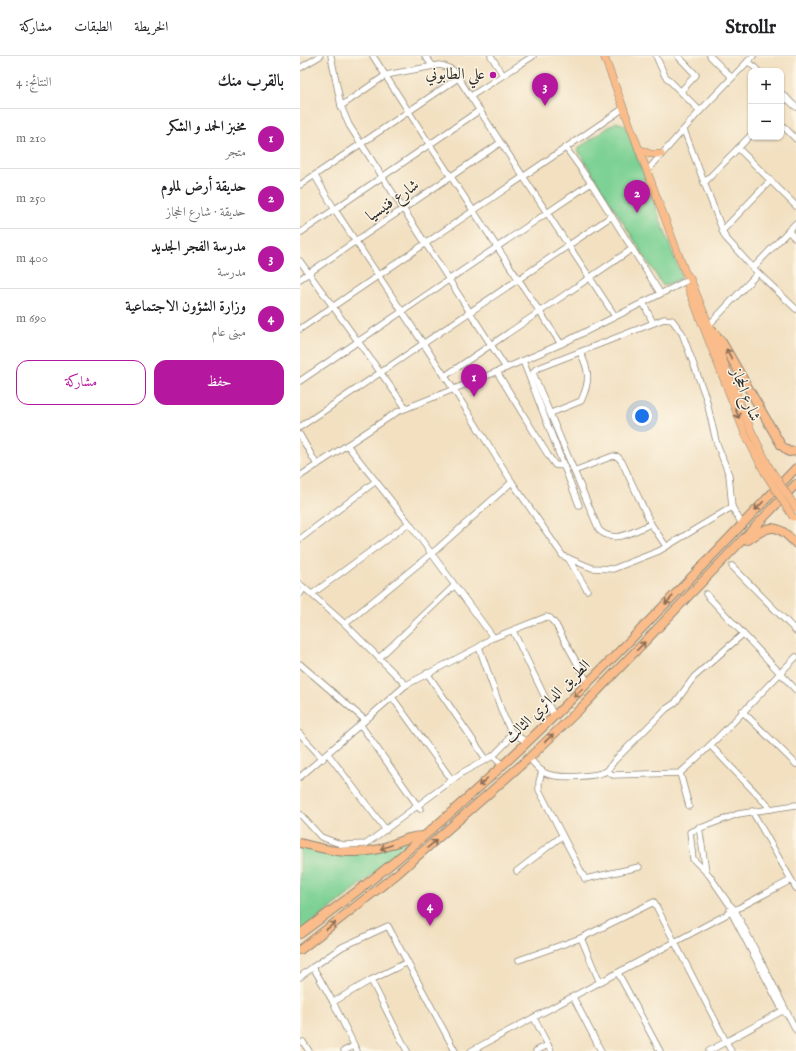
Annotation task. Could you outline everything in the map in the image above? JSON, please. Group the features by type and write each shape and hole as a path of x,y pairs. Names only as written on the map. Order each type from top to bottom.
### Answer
{"highway":[{"path":"709,327 722,342 781,445 789,452 796,451"},
{"name":"الطريق الدائري الثالث","path":"300,934 386,869 527,742 588,683 796,468"},
{"name":"الطريق الدائري الثالث","path":"300,950 397,874 530,758 582,707 796,484"},
{"path":"731,552 763,530 772,527 780,529 796,544"},
{"path":"300,843 327,850 355,852 380,849 411,836 423,836"}],"main road":[{"name":"شارع الحجاز","path":"604,56 685,272 686,281 745,434 794,519"},
{"path":"639,149 650,154 661,154"},
{"name":"شارع الحجاز","path":"685,272 690,278 752,430 766,469 796,508"}],"street":[{"path":"300,68 313,58 320,56"},
{"path":"330,56 341,106 360,145 506,368"},
{"path":"374,56 430,145 561,344"},
{"path":"491,56 503,75"},
{"path":"471,96 533,56"},
{"path":"656,56 665,76 700,111"},
{"path":"678,56 696,75 681,91"},
{"path":"710,56 732,78"},
{"path":"647,171 700,111 753,56"},
{"path":"427,57 432,66"},
{"path":"748,61 755,68"},
{"path":"341,106 386,75 432,66 448,67 471,96 500,143 548,212 615,316"},
{"path":"300,185 458,78"},
{"path":"784,96 796,107"},
{"path":"784,101 787,98"},
{"path":"300,329 524,178 624,108"},
{"path":"300,232 335,210 480,110"},
{"path":"784,127 796,139"},
{"path":"684,130 722,231 730,244 796,309"},
{"path":"704,183 748,138"},
{"name":"شارع فنيسيا","path":"300,279 500,143"},
{"path":"566,148 591,183 660,293"},
{"path":"738,148 796,206"},
{"path":"315,176 335,210 445,376 512,482 561,554 592,568 613,569 666,546 732,507"},
{"path":"722,231 770,181"},
{"path":"300,381 591,183"},
{"path":"300,426 612,216"},
{"path":"753,268 796,223"},
{"path":"788,231 796,238"},
{"path":"445,376 632,249"},
{"path":"300,261 406,408"},
{"path":"709,327 758,273"},
{"path":"300,476 391,416 406,408 454,390 561,344 686,281"},
{"path":"643,302 652,323"},
{"path":"651,524 614,538 606,536 599,530 533,372 664,319 672,320 682,333 706,398 716,441 729,475 732,507 742,524"},
{"path":"551,413 580,401 588,383 586,365 580,352"},
{"path":"523,361 579,505"},
{"path":"497,372 555,465 564,466"},
{"path":"300,435 317,465"},
{"path":"348,445 409,523 493,638"},
{"path":"574,471 613,456 618,457 622,462 651,524 666,546"},
{"path":"300,539 376,481"},
{"path":"345,624 431,554 512,482"},
{"path":"312,594 409,523"},
{"path":"568,558 587,590"},
{"path":"732,566 796,631"},
{"path":"300,594 302,586 345,624 406,685"},
{"path":"380,658 454,586"},
{"path":"706,594 796,690"},
{"path":"300,777 323,759 360,724 406,685 479,647 493,638 546,617 550,618 556,625 588,683"},
{"path":"513,631 554,716"},
{"path":"607,772 613,762 666,708 675,703 694,678 743,634"},
{"path":"479,647 502,712 511,732 527,742"},
{"path":"530,758 542,771 548,774 573,777 607,772 613,775 680,774 711,746 742,711 796,657"},
{"path":"300,664 365,720"},
{"path":"427,673 486,759"},
{"path":"392,697 452,780"},
{"path":"742,711 796,764"},
{"path":"360,724 419,808"},
{"path":"300,814 319,836 343,845 366,844 419,808 452,780 493,756 507,742 511,732"},
{"path":"300,734 323,759"},
{"path":"711,746 771,809"},
{"path":"328,754 386,830"},
{"path":"493,756 502,765"},
{"path":"613,762 613,775"},
{"path":"542,771 539,782 539,790 586,879 639,867"},
{"path":"680,774 689,806"},
{"path":"796,804 733,815 699,827 690,832 693,859 706,872 729,904 796,1030"},
{"path":"752,811 796,888"},
{"path":"699,827 706,872"},
{"path":"517,871 562,836"},
{"path":"471,1051 791,880"},
{"path":"519,960 581,938 654,902 731,1051"},
{"path":"300,977 342,947 387,926 408,962 455,1051"},
{"path":"581,938 600,983"},
{"path":"334,1002 371,980 408,962"},
{"path":"314,967 334,1002 355,1049 344,1051"},
{"path":"618,973 660,1051"},
{"path":"371,980 407,1051"},
{"path":"574,997 601,1051"},
{"path":"709,1051 785,1010"},
{"path":"534,1018 551,1051"},
{"path":"301,1040 309,1051"},
{"path":"536,1051 548,1045"}],"green space":[{"path":"616,122 625,125 682,278 663,286 577,149"},
{"path":"420,837 300,933 300,844 350,853"}],"place":[{"name":"علي الطابوني","path":"493,75"},
{"name":"مدرسة الفجر الجديد","path":"545,106"},
{"name":"حديقة أرض لملوم","path":"637,213"},
{"name":"مخبز الحمد و الشكر","path":"474,397"},
{"name":"وزارة الشؤون الاجتماعية","path":"430,926"}]}
